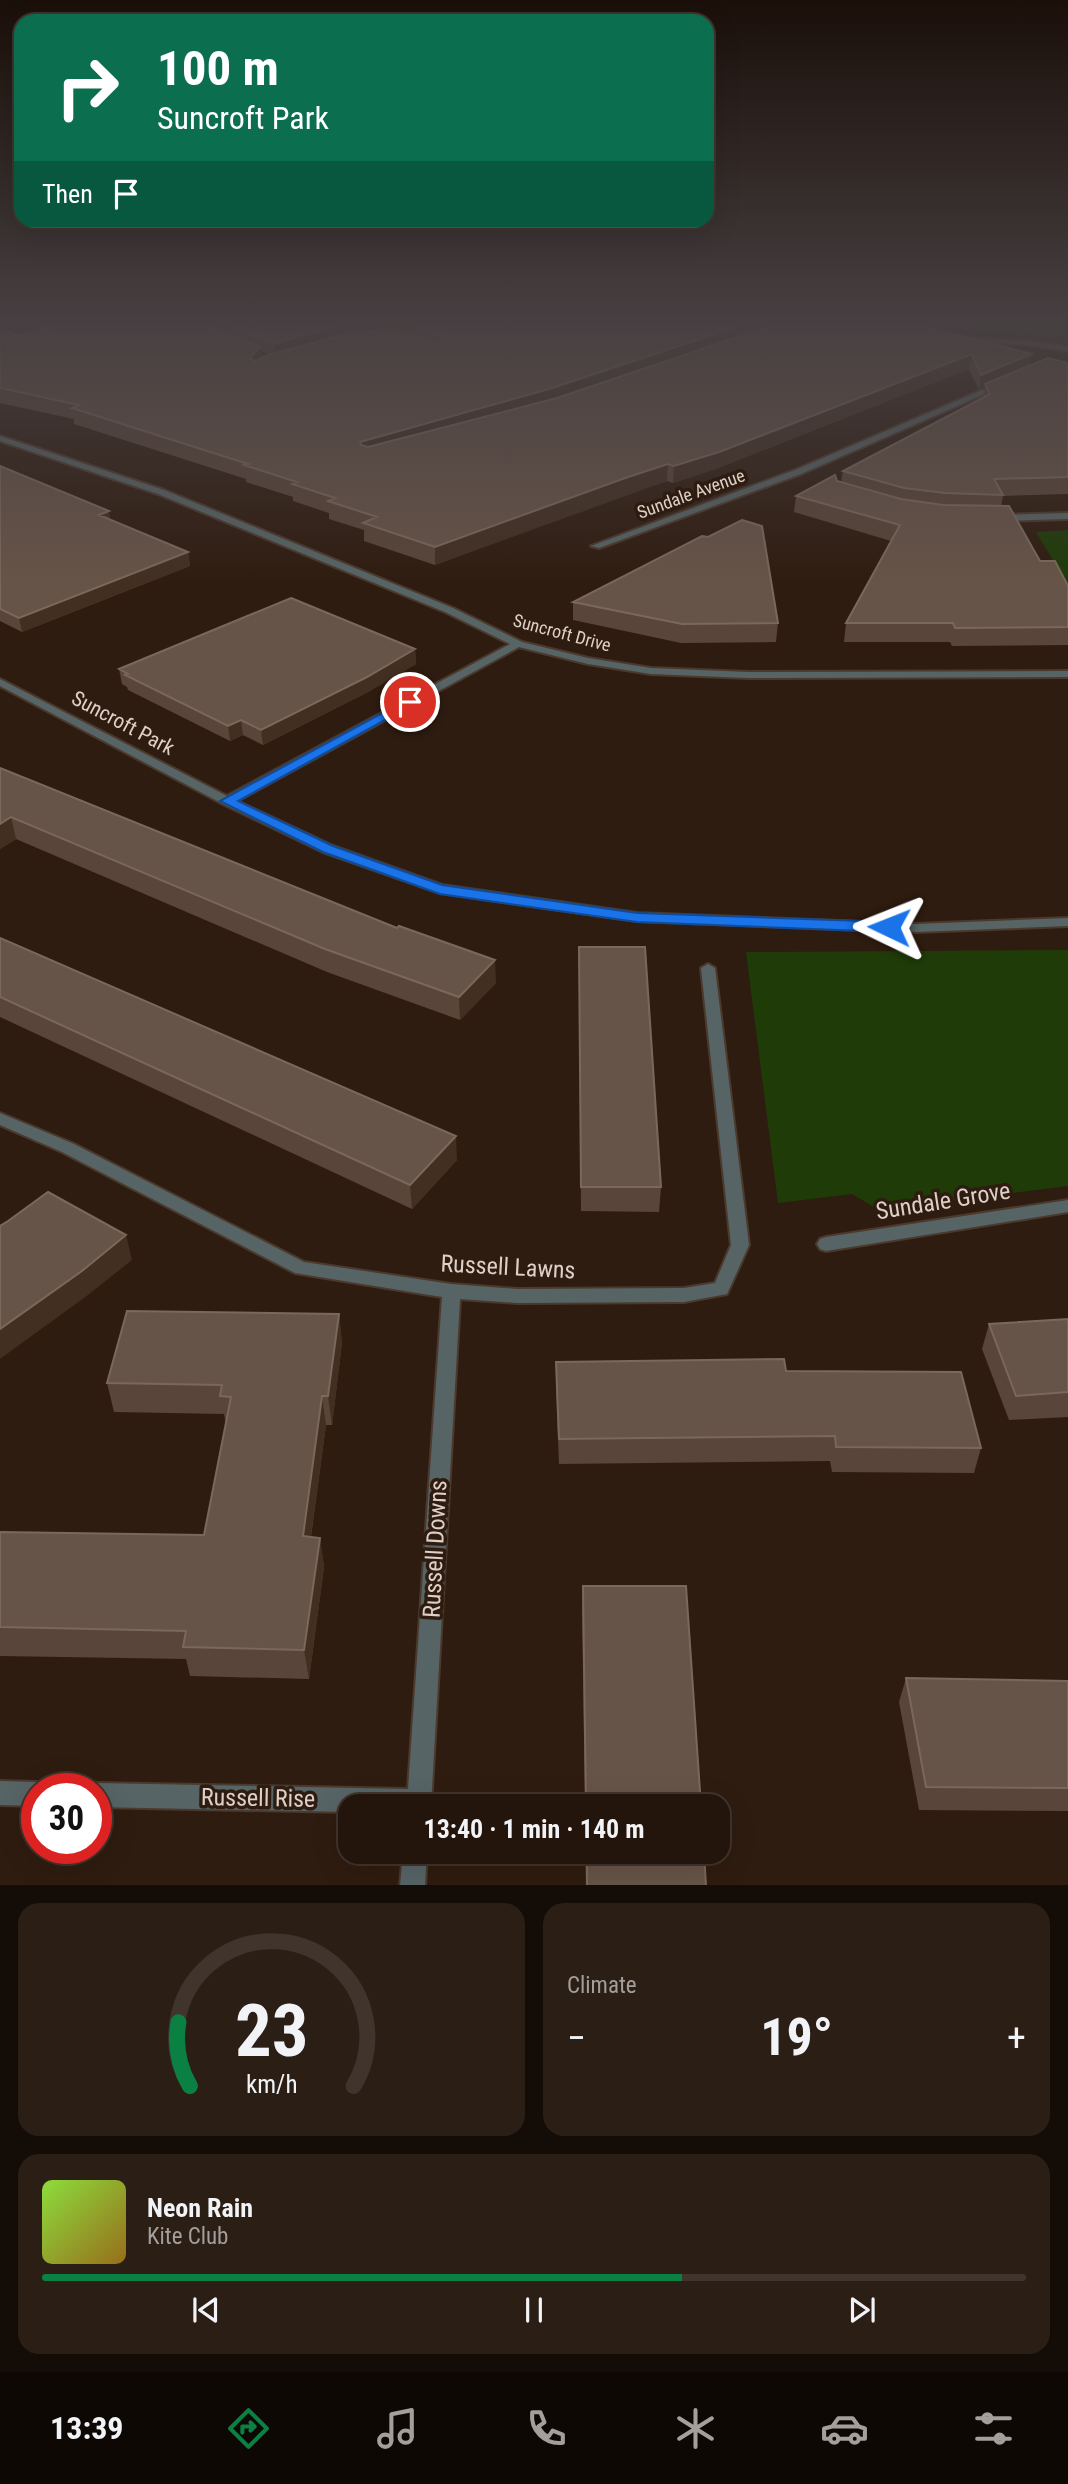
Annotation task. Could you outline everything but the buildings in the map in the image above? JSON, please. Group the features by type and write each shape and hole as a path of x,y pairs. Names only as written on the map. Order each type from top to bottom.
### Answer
{"street":[{"name":"Sundale Avenue","path":"596,546 798,472 942,410"},
{"name":"Suncroft Drive","path":"0,438 161,492 449,610 518,644 587,661 651,671 748,675 1068,674"},
{"path":"981,519 1068,516"},
{"path":"227,801 518,644"},
{"name":"Suncroft Park","path":"0,682 227,801 328,849 440,889 637,917 916,928 1068,922"},
{"name":"Russell Lawns","path":"3,1124 68,1148 301,1268 451,1291 545,1296 684,1295 721,1289 740,1245 708,968"},
{"name":"Sundale Grove","path":"826,1244 1068,1206"},
{"name":"Russell Downs","path":"420,1794 451,1291"},
{"path":"0,1793 21,1794"},
{"name":"Russell Rise","path":"112,1795 338,1801"},
{"path":"412,1885 414,1864"}],"green space":[{"path":"1068,530 1068,585 1036,532"},
{"path":"1068,950 1068,1186 879,1210 852,1194 778,1203 746,952"}],"route":[{"path":"410,702 227,801 328,849 440,889 637,917 889,927"}]}
